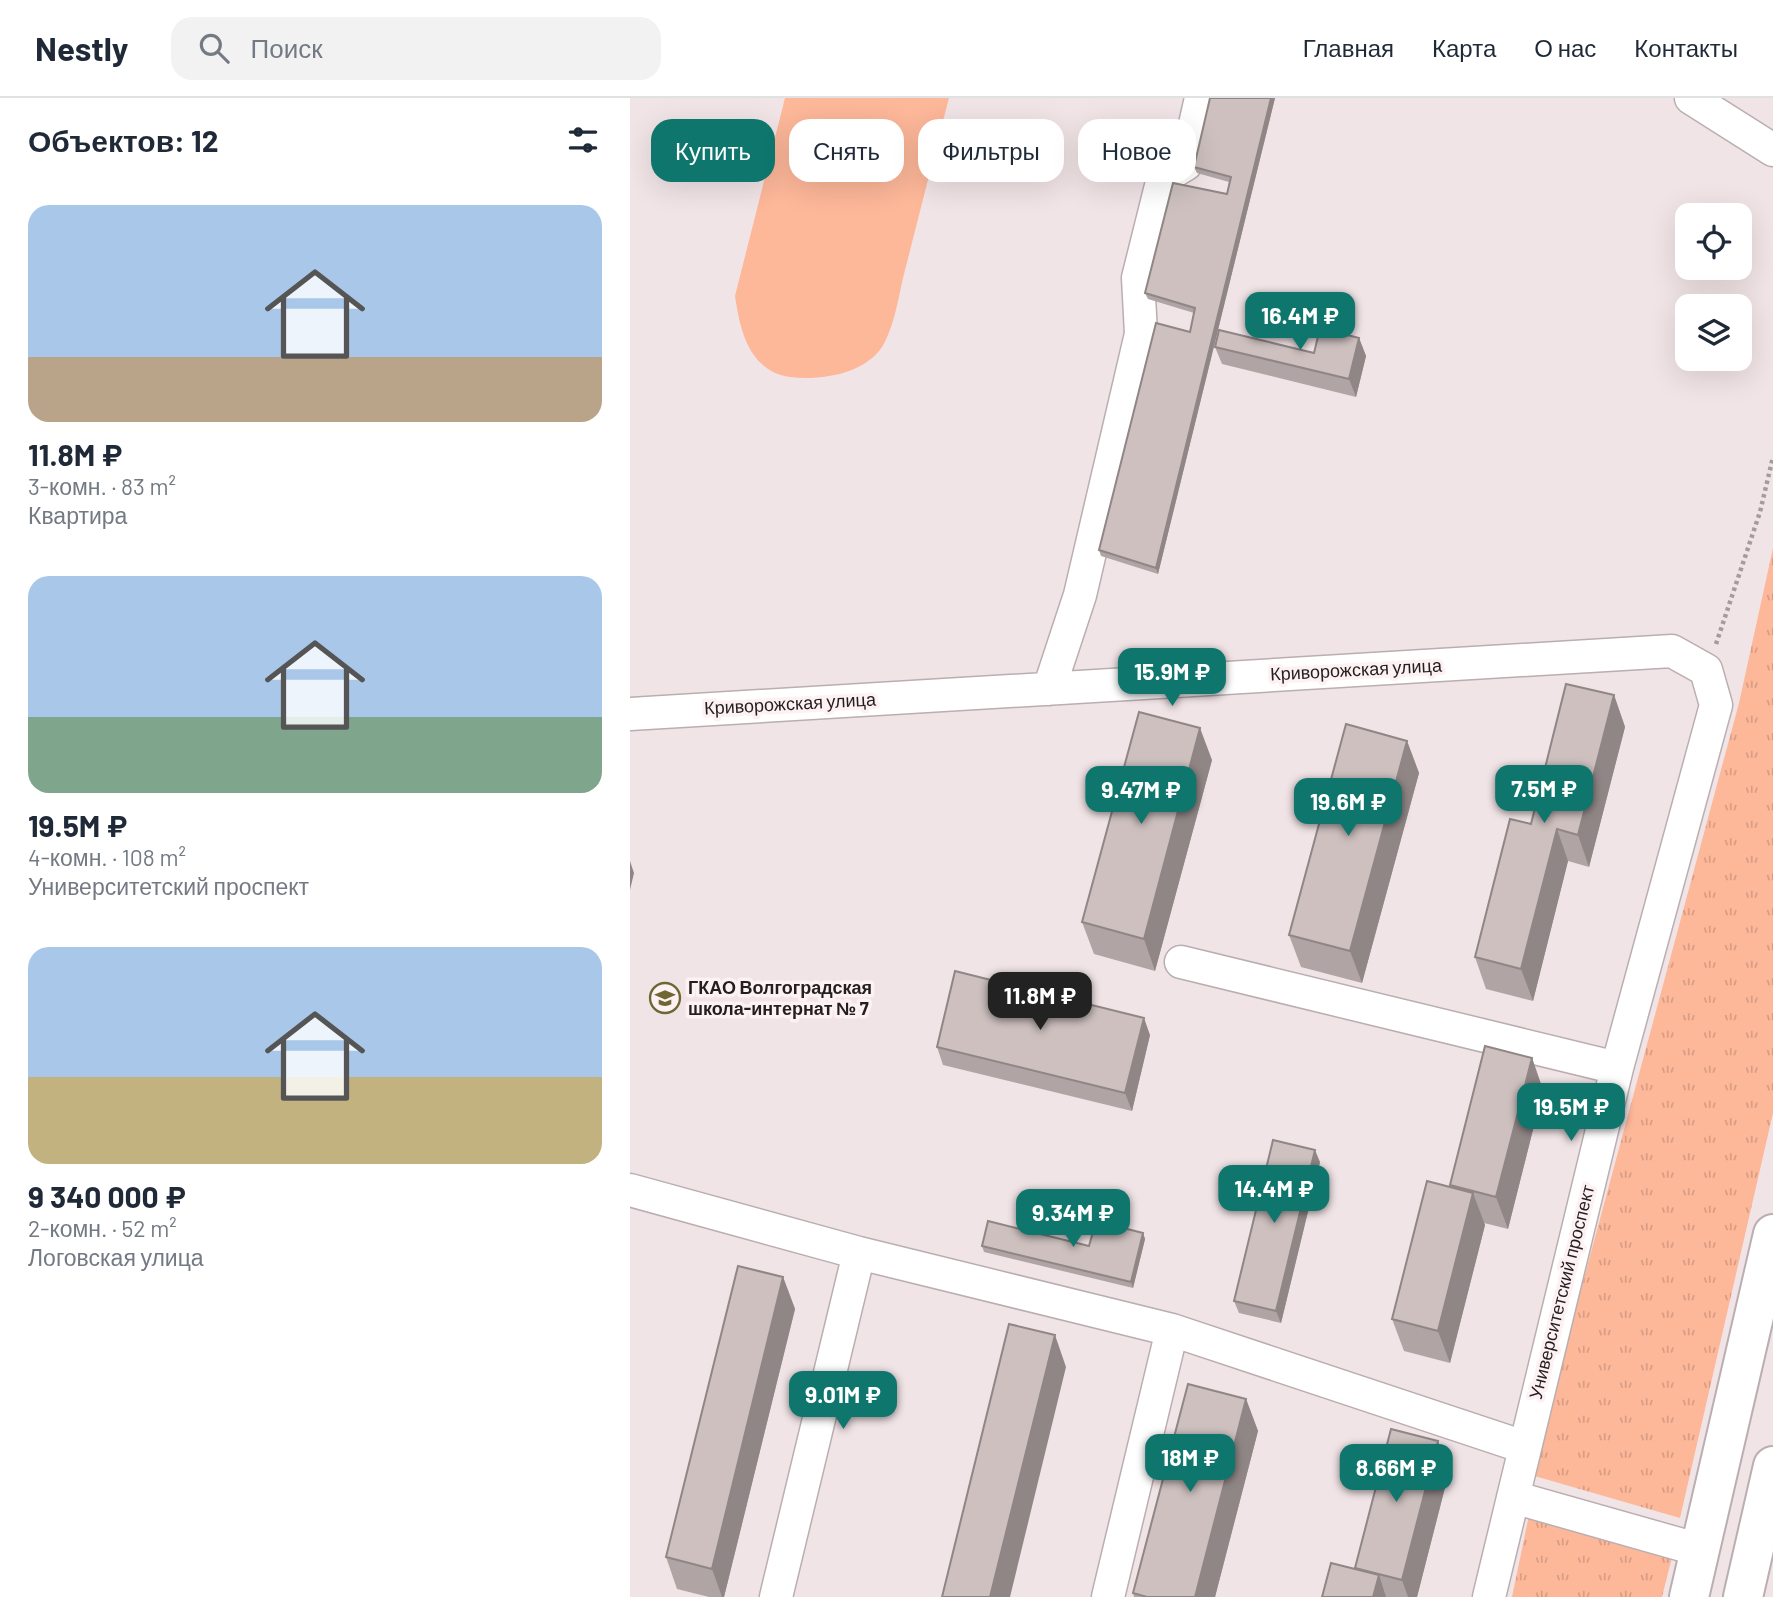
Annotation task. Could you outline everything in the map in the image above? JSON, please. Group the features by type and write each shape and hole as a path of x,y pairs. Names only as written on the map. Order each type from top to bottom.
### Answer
{"highway":[{"path":"1689,1597 1773,1234"},
{"path":"1743,1597 1773,1465"}],"street":[{"path":"1049,689 1080,595 1141,334 1138,278 1163,178 1186,164 1201,98"},
{"path":"1691,98 1773,150"},
{"name":"Криворожская улица","path":"630,714 1672,651 1706,670"},
{"name":"Университетский проспект","path":"1489,1597 1617,1068 1716,705 1706,670"},
{"path":"1181,962 1617,1068"},
{"path":"630,1190 859,1252 1172,1330 1524,1447"},
{"path":"776,1597 859,1252"},
{"path":"1108,1597 1172,1330"},
{"path":"1513,1497 1700,1550"}],"path":[{"path":"1706,670 1728,616 1760,512 1773,457"}],"green space":[{"path":"785,98 949,98 944,119 918,119 918,182 928,182 890,329 882,347 874,356 864,364 840,374 802,378 776,373 756,358 740,322 735,296 764,182 775,182 775,138"},
{"path":"1773,548 1773,1113 1680,1518 1531,1475 1739,703"},
{"path":"1529,1515 1672,1557 1662,1597 1512,1597"}],"building":[{"path":"1210,98 1271,98 1156,568 1099,550 1156,323 1190,332 1195,308 1145,293 1173,183 1227,194 1231,177 1196,168"},
{"path":"1320,328 1359,338 1349,379 1215,347 1219,330 1314,353"},
{"path":"1566,684 1614,695 1578,835 1557,829 1521,969 1475,957 1510,819 1531,824"},
{"path":"1139,712 1200,728 1144,939 1082,922"},
{"path":"1346,724 1407,741 1350,951 1289,935"},
{"path":"955,971 1144,1018 1125,1093 937,1047"},
{"path":"1485,1046 1532,1058 1496,1197 1450,1185"},
{"path":"1273,1140 1315,1150 1276,1311 1234,1301"},
{"path":"1427,1181 1473,1193 1438,1331 1392,1319"},
{"path":"988,1221 1089,1246 1096,1221 1143,1233 1131,1282 982,1246"},
{"path":"738,1266 783,1277 712,1569 666,1557"},
{"path":"1009,1324 1055,1335 990,1597 942,1597"},
{"path":"1188,1384 1246,1399 1195,1597 1147,1597 1133,1593"},
{"path":"1391,1429 1438,1441 1402,1580 1355,1568"},
{"path":"1331,1563 1379,1575 1373,1597 1322,1597"}],"place":[{"name":"ГКАО Волгоградская школа-интернат № 7","path":"665,998"}]}
